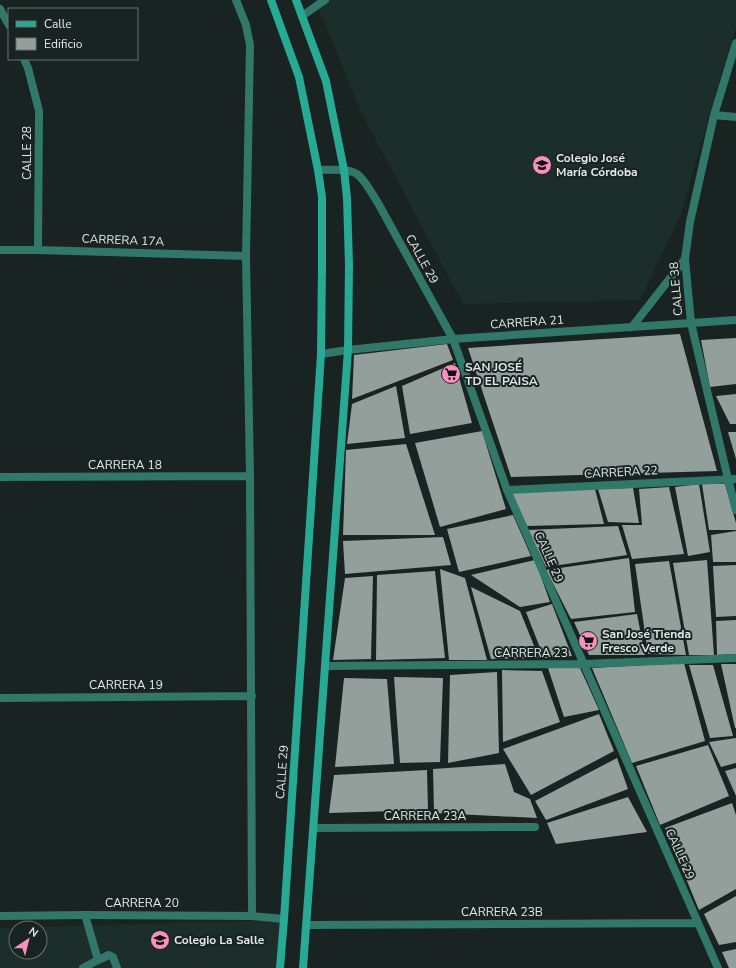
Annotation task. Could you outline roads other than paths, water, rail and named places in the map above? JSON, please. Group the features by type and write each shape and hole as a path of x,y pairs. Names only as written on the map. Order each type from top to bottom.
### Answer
{"main road":[{"name":"CALLE 29","path":"271,0 299,77 322,197 321,354 280,968"},
{"path":"296,0 326,80 344,170 347,198 349,265 348,350 303,968"}],"street":[{"path":"236,0 246,25 250,45 246,256 250,476 252,916"},
{"path":"302,16 325,0"},
{"path":"0,9 8,23"},
{"name":"CALLE 38","path":"736,43 714,115 690,222 685,259 691,323 732,479 736,510"},
{"name":"CALLE 28","path":"24,60 28,68 39,111 38,250"},
{"path":"714,115 736,117"},
{"name":"CALLE 29","path":"318,170 344,170 356,174 367,186 378,203 453,339 506,490 718,968"},
{"name":"CARRERA 17A","path":"0,250 246,256"},
{"path":"632,327 685,259"},
{"name":"CARRERA 21","path":"321,354 453,339 736,320"},
{"name":"CARRERA 18","path":"0,477 250,476"},
{"name":"CARRERA 22","path":"506,490 732,479"},
{"name":"CARRERA 23","path":"325,666 583,664 736,658"},
{"name":"CARRERA 19","path":"0,698 252,696"},
{"name":"CARRERA 23A","path":"314,828 536,827"},
{"path":"85,915 98,960"},
{"name":"CARRERA 20","path":"0,916 252,916 284,919"},
{"name":"CARRERA 23B","path":"307,925 698,923"},
{"path":"83,968 109,955 113,957 117,968"}],"place":[{"name":"Colegio José María Córdoba","path":"542,165"},
{"name":"SAN JOSÉ TD EL PAISA","path":"451,374"},
{"name":"San José Tienda Fresco Verde","path":"588,641"},
{"name":"Colegio La Salle","path":"160,940"}]}
